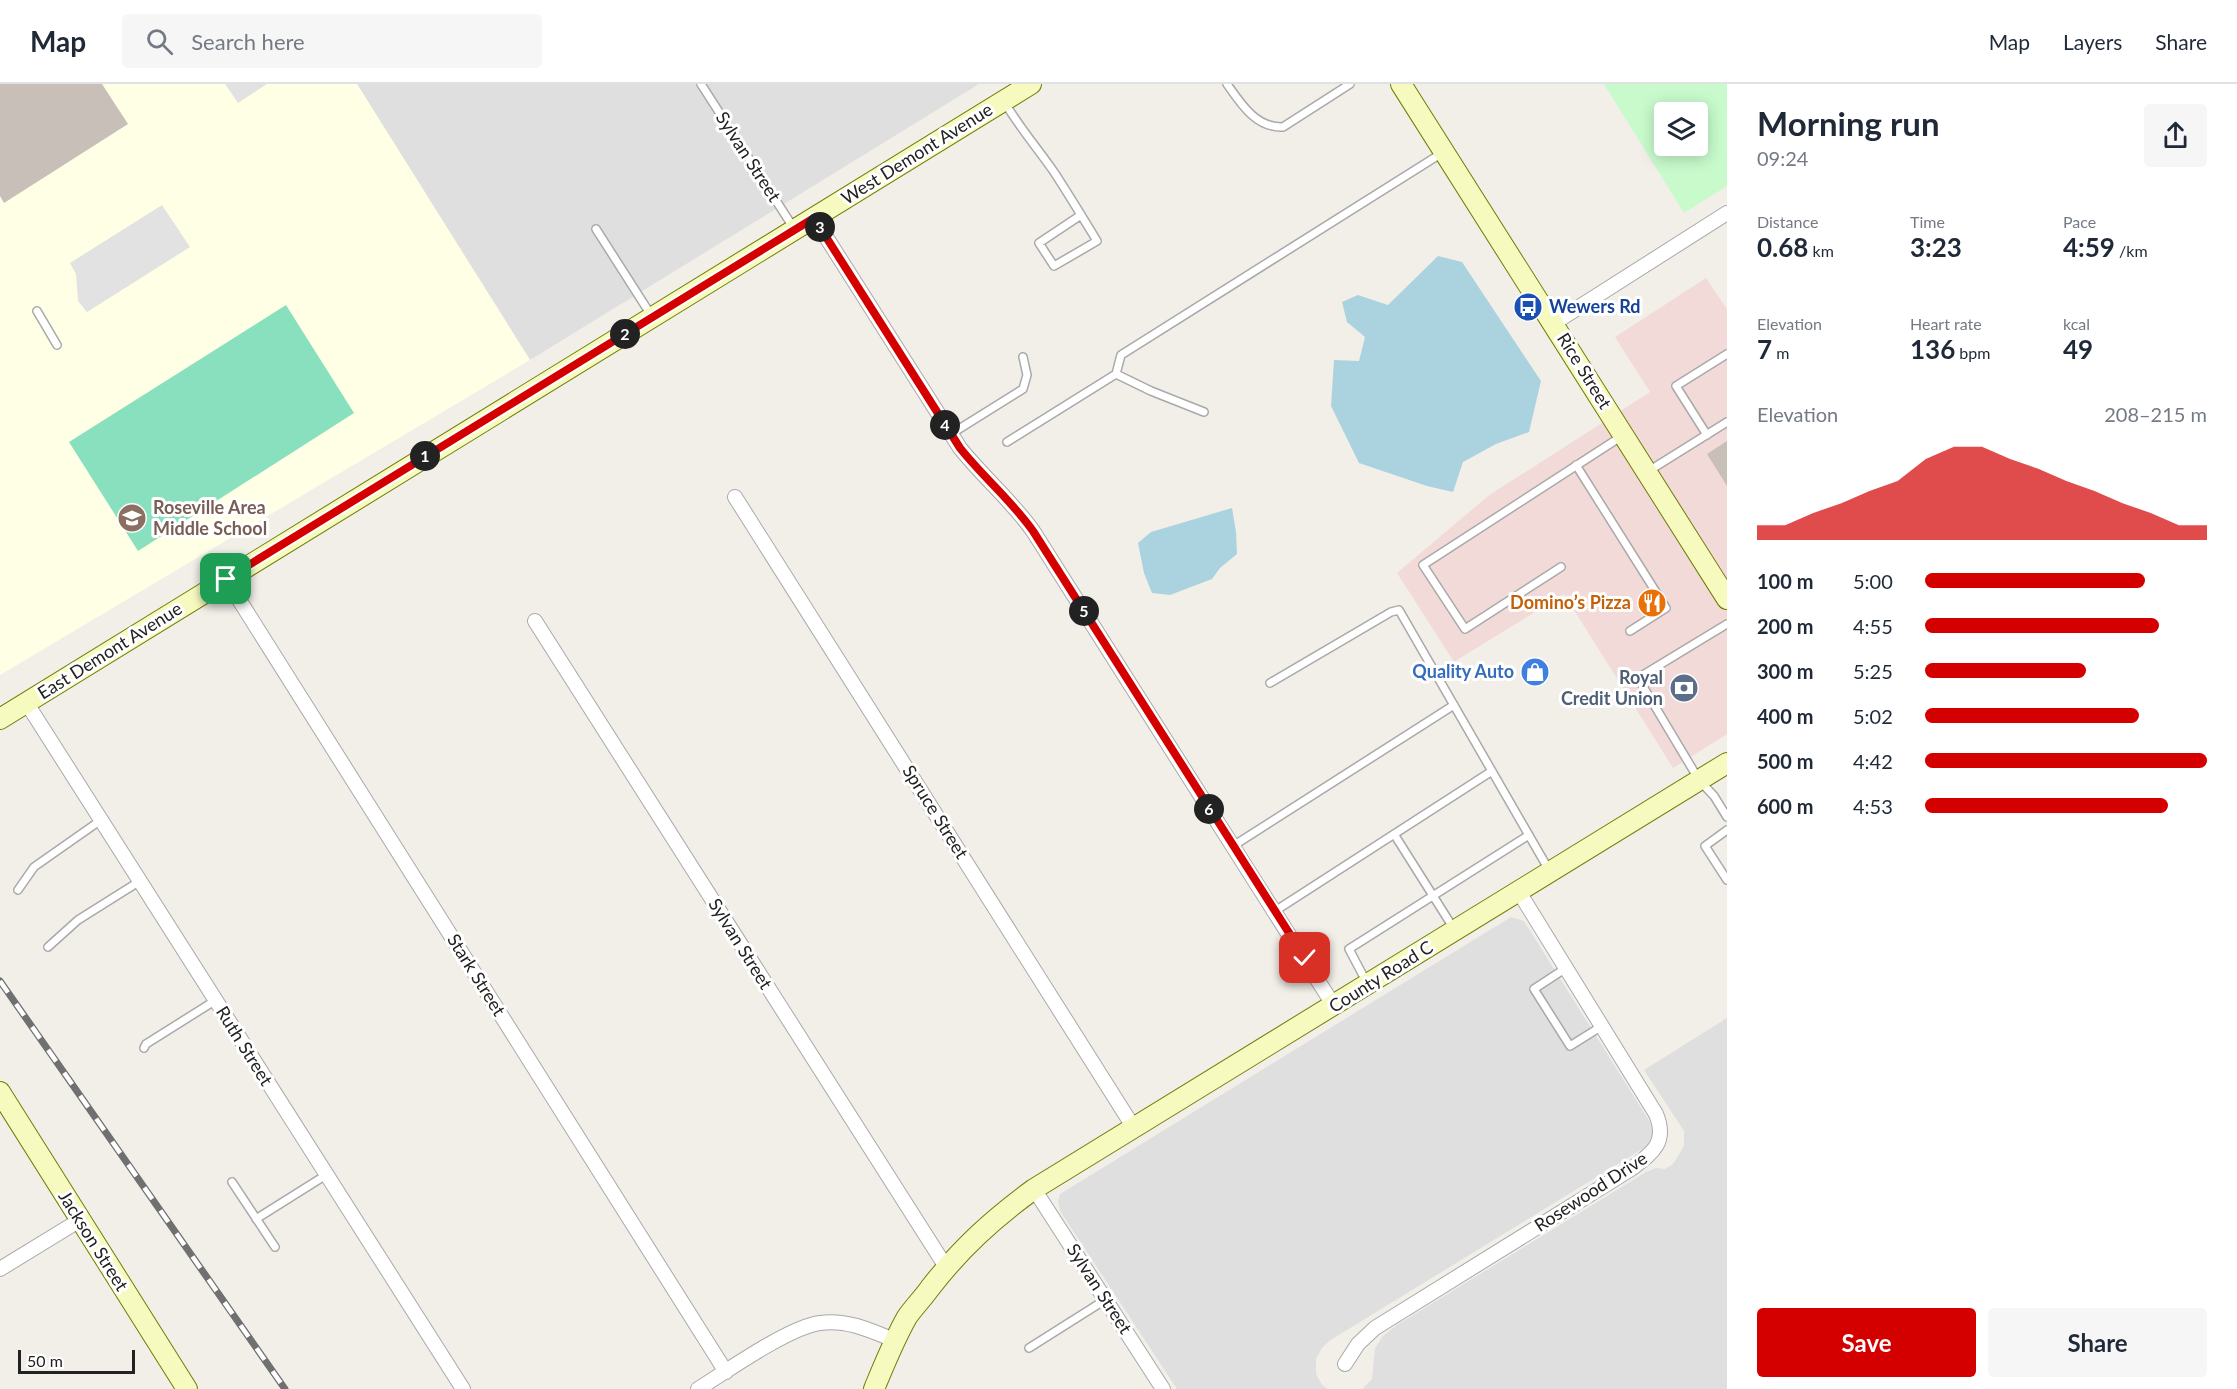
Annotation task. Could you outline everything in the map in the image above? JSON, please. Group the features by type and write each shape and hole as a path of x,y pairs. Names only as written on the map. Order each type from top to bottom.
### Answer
{"main road":[{"name":"West Demont Avenue","path":"342,507 1031,84"},
{"name":"Rice Street","path":"1401,84 1726,594"},
{"name":"East Demont Avenue","path":"4,713 27,702 342,507"},
{"name":"County Road C","path":"874,1389 908,1317 946,1268 981,1230 1034,1190 1727,763"},
{"name":"Jackson Street","path":"0,1092 187,1389"}],"street":[{"path":"1554,323 1727,213"},
{"path":"814,218 951,434 977,470 1007,497 1026,522 1335,1006"},
{"name":"Spruce Street","path":"735,497 1134,1128"},
{"name":"Stark Street","path":"226,579 726,1372"},
{"name":"Sylvan Street","path":"535,621 946,1268"},
{"name":"Ruth Street","path":"27,702 463,1389"},
{"name":"Rosewood Drive","path":"1345,1364 1358,1344 1375,1328 1630,1170 1651,1154 1658,1145 1661,1134 1656,1113 1519,891"},
{"name":"Sylvan Street","path":"1034,1190 1163,1389"},
{"path":"0,1269 80,1220"},
{"path":"698,1389 790,1333 819,1323 849,1324 896,1341"}],"lane":[{"name":"Sylvan Street","path":"701,84 794,229"},
{"path":"1227,84 1243,107 1261,122 1273,127 1283,127 1350,84"},
{"path":"1004,101 1020,128 1053,171 1081,215 1097,241 1054,266 1039,243 1081,215"},
{"path":"1006,442 1116,374 1121,355 1444,152"},
{"path":"596,229 652,317"},
{"path":"37,311 57,345"},
{"path":"1707,435 1676,386 1727,354"},
{"path":"951,434 1020,393 1027,375 1023,357"},
{"path":"1116,374 1204,412"},
{"path":"1647,472 1727,422"},
{"path":"1561,567 1465,629 1424,565 1624,434"},
{"path":"1576,465 1666,608 1630,631"},
{"path":"1270,683 1391,612 1399,610 1551,872"},
{"path":"1727,624 1638,678 1699,780 1714,796 1727,817"},
{"path":"1233,846 1454,705"},
{"path":"1275,911 1492,771"},
{"path":"18,890 34,867 101,820"},
{"path":"1727,830 1705,846 1727,880"},
{"path":"1394,834 1455,931"},
{"path":"1368,985 1349,949 1529,835"},
{"path":"48,947 78,920 140,881"},
{"path":"1566,968 1534,989 1570,1046 1602,1026"},
{"path":"144,1048 146,1044 216,1000"},
{"path":"256,1219 326,1175"},
{"path":"232,1182 275,1247"},
{"path":"1029,1348 1105,1300"}],"shaded area":[{"name":"Roseville Area Middle School","path":"0,84 357,84 530,360 0,675"},
{"path":"225,84 267,84 238,103"},
{"path":"357,84 979,84 530,360"},
{"path":"162,205 190,247 87,312 78,301 76,274 70,263"},
{"path":"1706,278 1727,309 1727,734 1673,768 1564,594 1454,662 1397,573 1488,496 1650,392 1615,337"},
{"path":"1511,917 1524,921 1650,1122 1653,1132 1650,1141 1644,1148 1329,1341 1316,1359 1316,1374 1322,1385 1328,1389 1177,1389 1060,1211 1058,1201 1060,1194"},
{"path":"1727,1018 1727,1389 1362,1389 1372,1379 1375,1348 1383,1336 1397,1325 1646,1172 1656,1168 1665,1169 1673,1164 1684,1146 1684,1131 1644,1070"}],"green space":[{"path":"1604,84 1727,84 1727,186 1684,213"},
{"path":"286,305 354,413 138,551 69,442"}],"water":[{"path":"1438,256 1462,262 1541,381 1529,432 1496,444 1463,462 1453,492 1427,486 1359,463 1331,406 1334,360 1359,361 1365,337 1347,322 1342,302 1358,295 1388,305"},
{"path":"1232,508 1237,554 1220,568 1212,579 1170,595 1152,593 1144,573 1138,543 1151,532"}],"building":[{"path":"0,84 102,84 128,124 4,203 0,196"},
{"path":"1727,441 1727,486 1707,454"}],"railway":[{"path":"0,981 285,1389"}],"place":[{"name":"Wewers Rd","path":"1528,307"},
{"name":"Roseville Area Middle School","path":"132,518"},
{"name":"Domino’s Pizza","path":"1652,603"},
{"name":"Quality Auto","path":"1535,672"},
{"name":"Royal Credit Union","path":"1684,688"}],"route":[{"path":"226,579 814,218 960,448 977,470 1007,497 1033,531 1305,958"}]}
